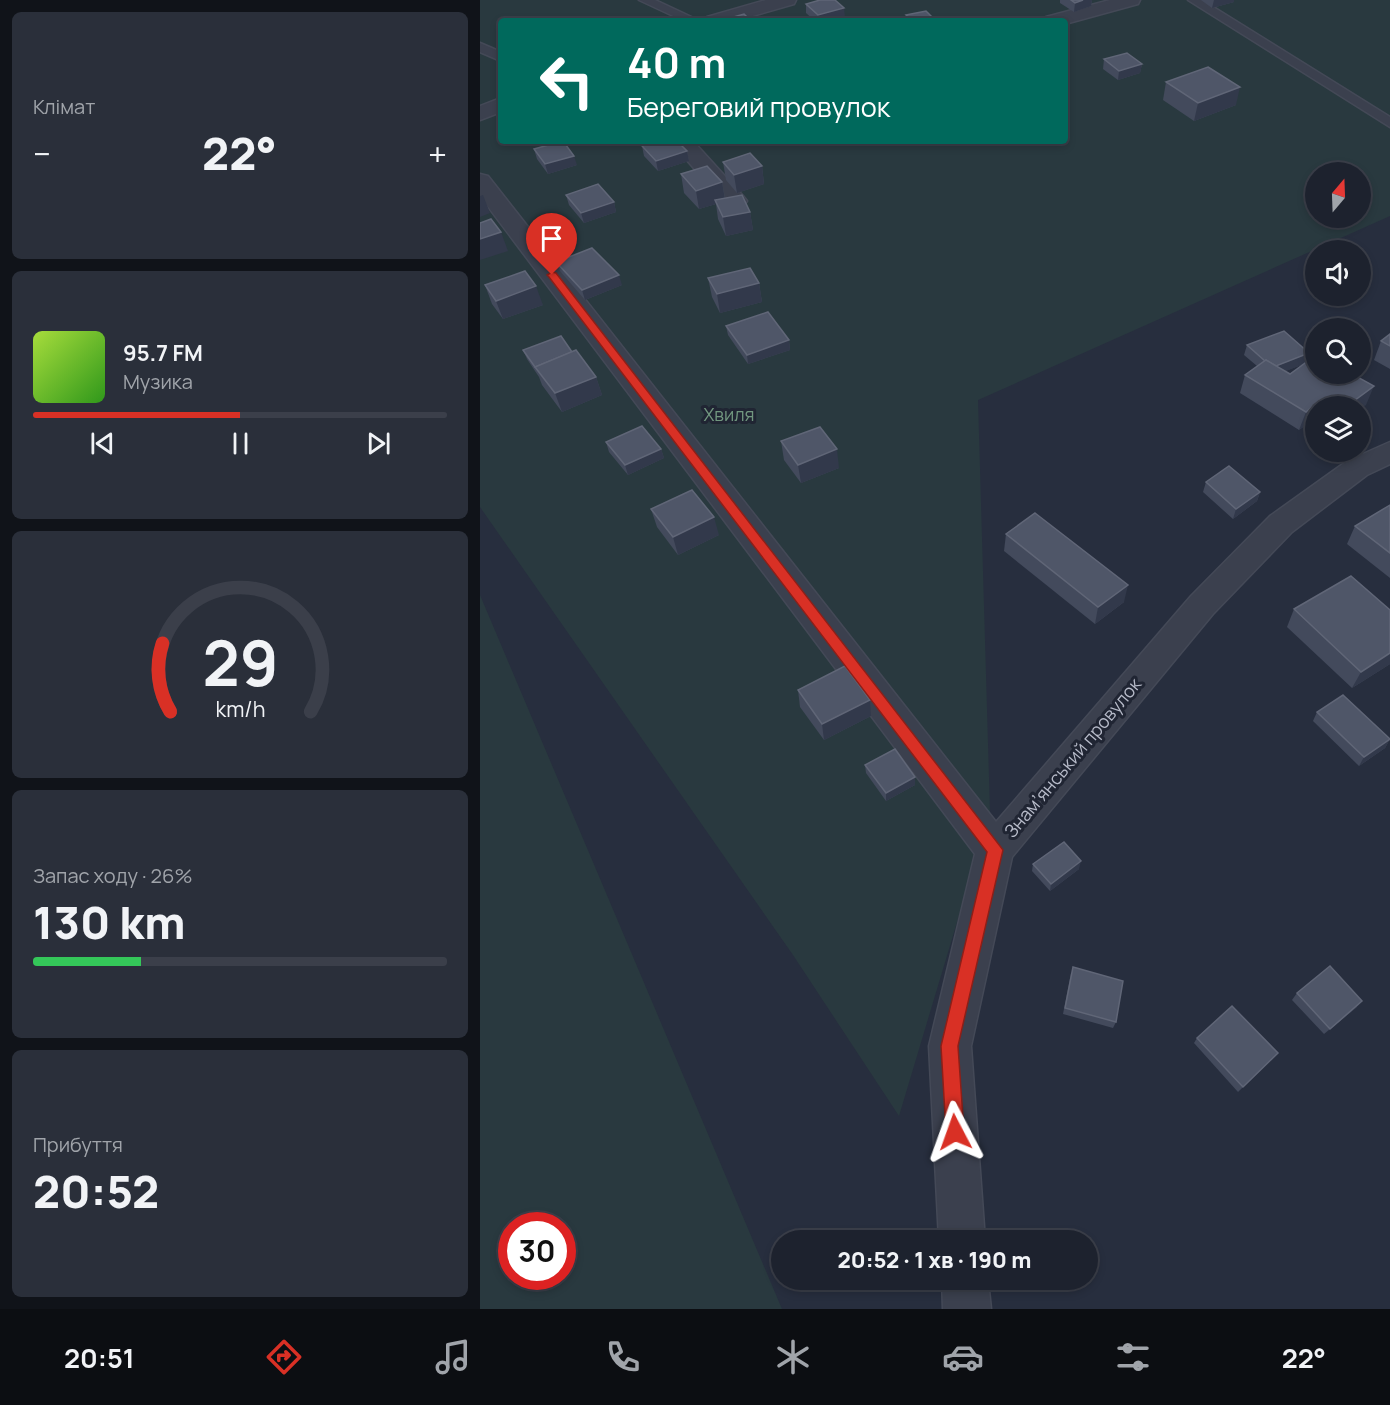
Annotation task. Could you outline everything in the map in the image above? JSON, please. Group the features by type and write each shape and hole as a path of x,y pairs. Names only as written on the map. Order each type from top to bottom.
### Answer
{"street":[{"path":"724,18 787,0"},
{"path":"1064,18 1131,0"},
{"path":"480,114 498,105"},
{"path":"684,144 735,201"},
{"path":"480,181 995,850"},
{"name":"Знамʼянський провулок","path":"961,1230 950,1046 995,850 1202,604 1281,524 1357,468 1390,452"},
{"path":"965,1290 966,1309"}],"lane":[{"path":"645,0 687,18"},
{"path":"1194,0 1390,123"},
{"path":"480,47 498,56"}],"green space":[{"name":"Хвиля","path":"480,0 1390,0 1390,216 1371,224 1371,162 1305,162 1305,228 1363,228 1336,240 1305,240 1305,254 978,400 990,812 899,1116 793,955 480,507"},
{"path":"480,595 771,1283 771,1290 774,1290 782,1309 480,1309"}],"building":[{"path":"820,0 835,0 844,8 818,15 806,4"},
{"path":"926,11 933,18 909,18 906,15"},
{"path":"744,14 748,18 730,18"},
{"path":"1127,53 1142,64 1119,71 1104,59"},
{"path":"1208,67 1240,87 1198,103 1166,82"},
{"path":"552,144 565,144 574,156 545,164 534,149"},
{"path":"680,144 687,151 656,161 642,146"},
{"path":"750,153 762,166 734,175 723,162"},
{"path":"707,166 722,182 696,191 681,174"},
{"path":"598,184 614,202 581,213 566,195"},
{"path":"742,195 750,212 723,217 715,200"},
{"path":"491,219 501,232 480,239 480,223"},
{"path":"592,248 619,275 582,290 556,262"},
{"path":"750,268 759,283 717,294 708,278"},
{"path":"525,271 536,286 496,301 485,285"},
{"path":"768,312 789,340 747,355 726,326"},
{"path":"1284,331 1305,349 1305,355 1276,366 1265,361 1247,345"},
{"path":"1390,334 1390,346 1381,341"},
{"path":"561,336 572,352 535,367 523,350"},
{"path":"576,350 596,377 555,393 535,367"},
{"path":"1266,360 1290,374 1305,363 1305,384 1370,384 1374,386 1360,396 1305,396 1305,411 1245,375"},
{"path":"642,426 661,449 625,465 606,442"},
{"path":"820,427 837,449 798,465 781,441"},
{"path":"1229,466 1260,492 1236,509 1206,482"},
{"path":"692,490 714,517 673,537 651,509"},
{"path":"1390,505 1390,553 1355,526"},
{"path":"1035,513 1128,585 1098,607 1006,534"},
{"path":"1351,576 1390,610 1390,653 1361,672 1294,609"},
{"path":"845,666 870,700 822,724 798,690"},
{"path":"1343,695 1390,739 1364,757 1317,712"},
{"path":"895,749 915,777 886,793 865,765"},
{"path":"1064,842 1081,861 1051,884 1033,864"},
{"path":"1330,966 1362,1001 1330,1029 1297,993"},
{"path":"1073,967 1123,981 1116,1022 1065,1008"},
{"path":"1232,1006 1278,1053 1243,1087 1197,1038"}],"route":[{"path":"552,275 995,850 950,1046 955,1132"}]}
